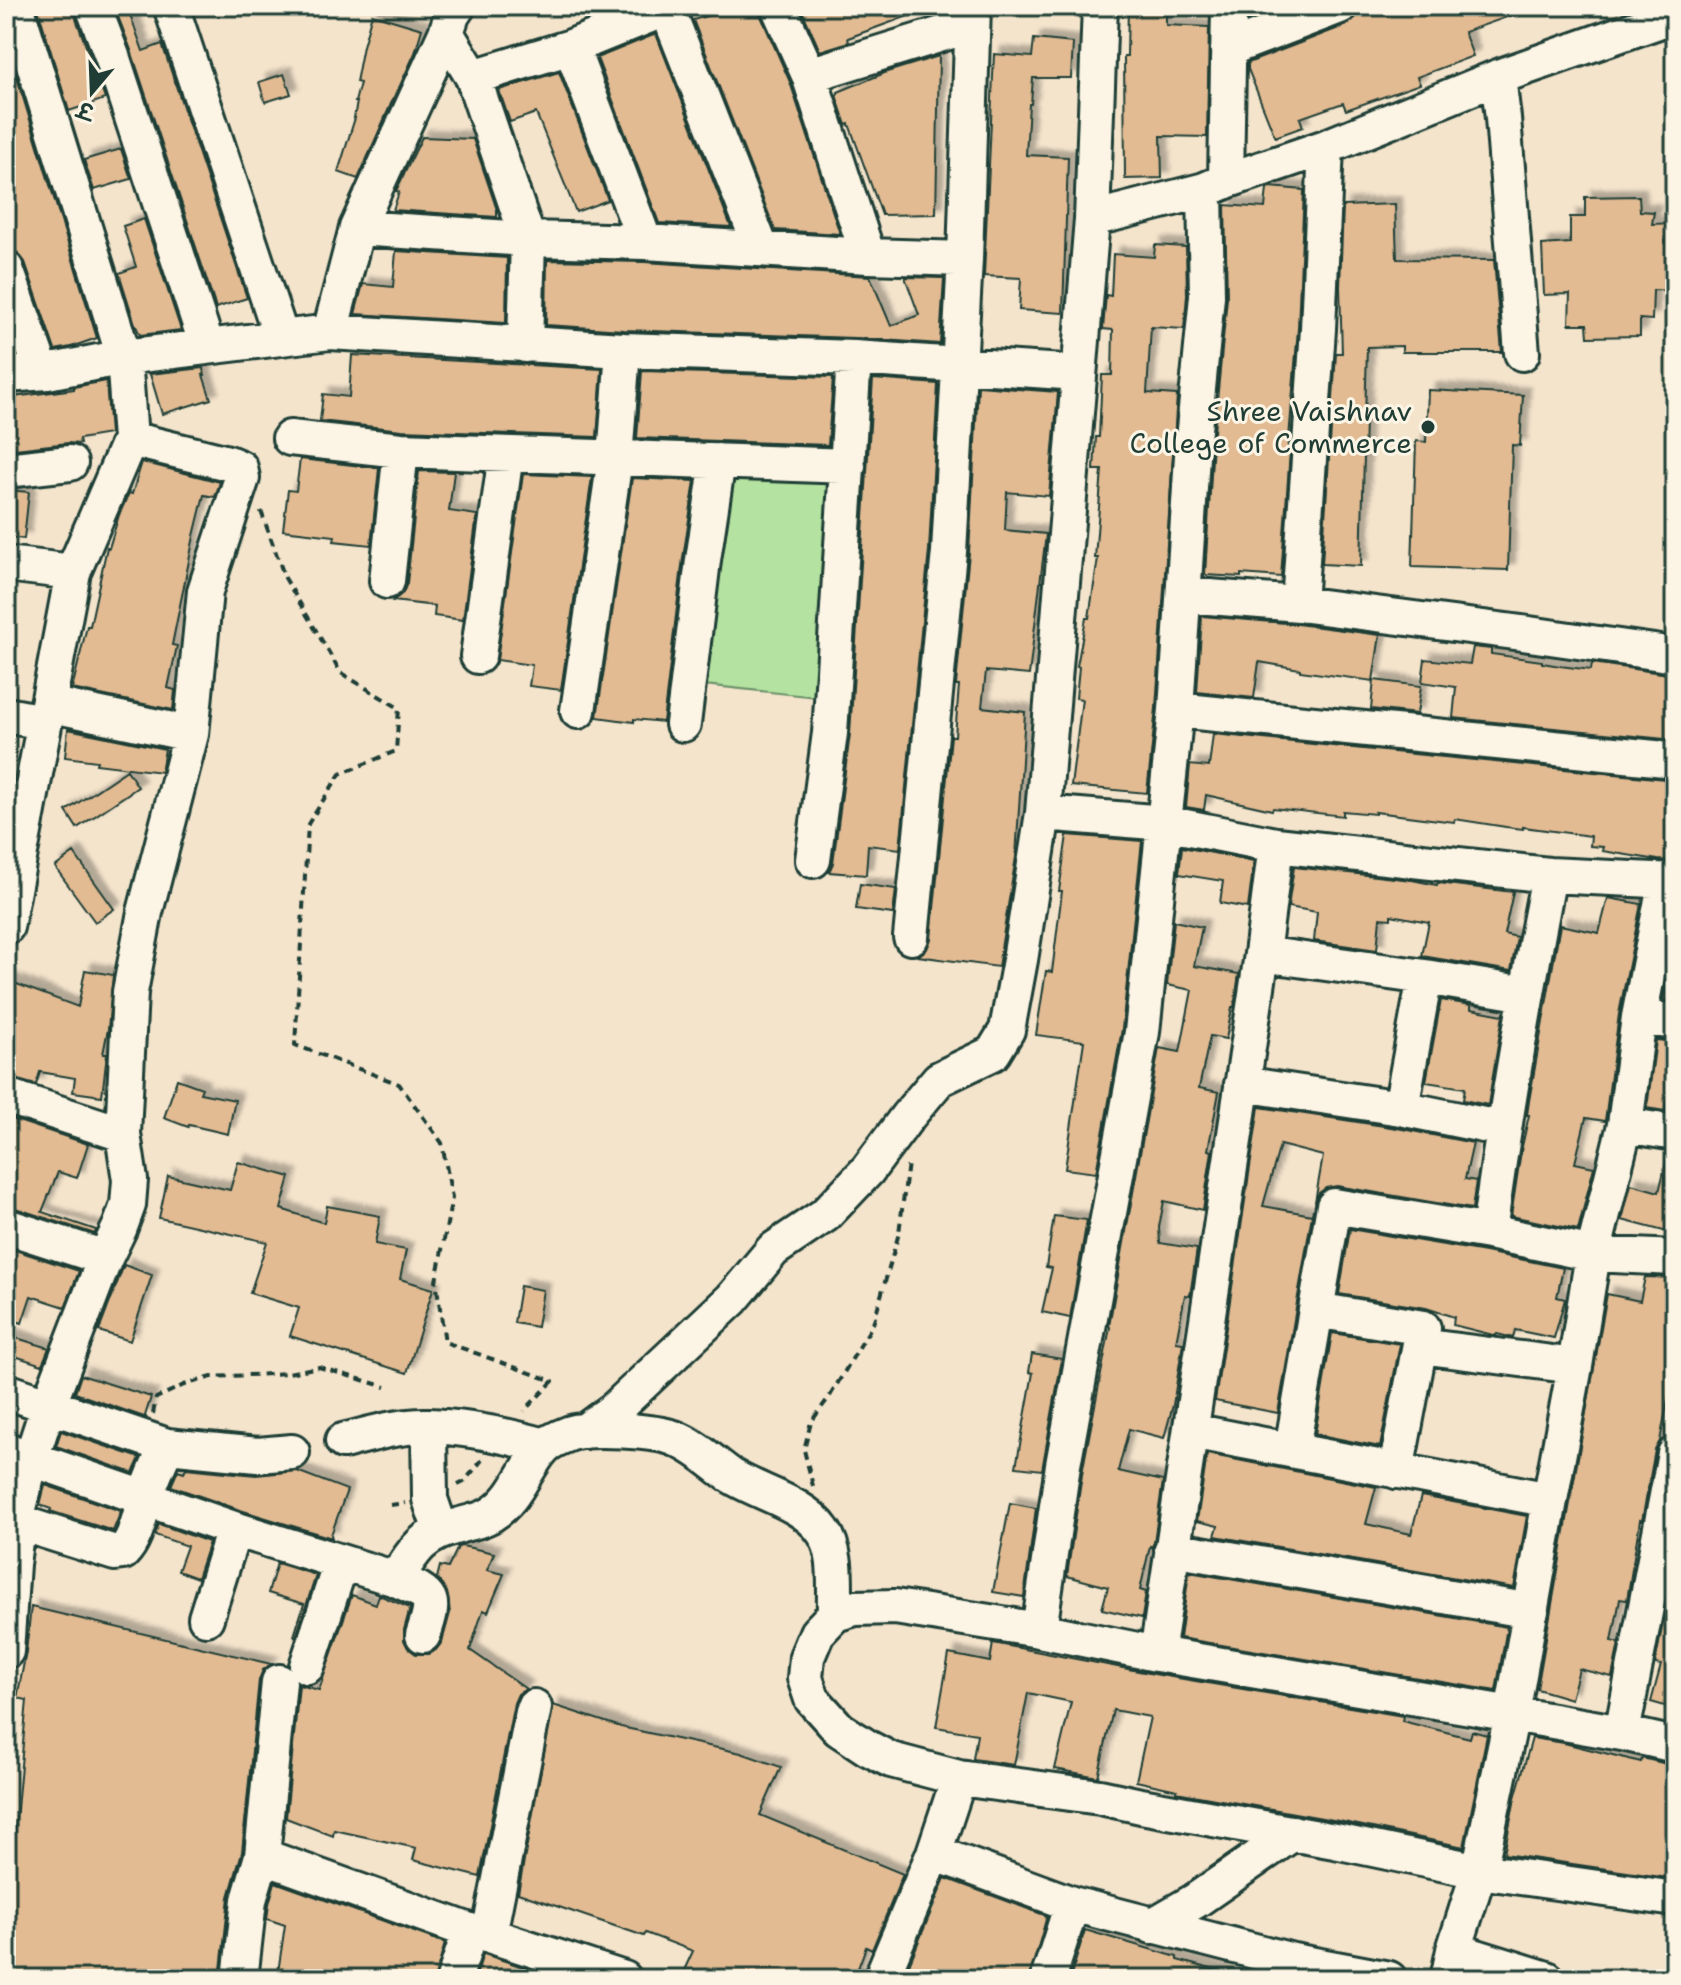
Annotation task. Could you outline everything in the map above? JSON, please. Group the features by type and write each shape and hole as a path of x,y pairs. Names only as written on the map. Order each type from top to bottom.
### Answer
{"street":[{"path":"6,927 16,813 46,713 73,572 130,439 124,357 16,6"},
{"path":"93,6 207,346"},
{"path":"171,6 281,337"},
{"path":"778,6 809,75 868,256"},
{"path":"585,1431 615,1409 732,1299 773,1250 825,1215 867,1171 939,1079 993,1053 1007,1030 1043,813 1092,219 1100,6"},
{"path":"1039,1630 1063,1465 1142,1032 1176,710 1193,440 1228,49 1229,6"},
{"path":"1228,49 1340,6"},
{"path":"473,77 571,47 668,7 761,248"},
{"path":"1092,219 1215,186 1326,147 1662,14"},
{"path":"809,75 972,15 965,259 949,552 911,937"},
{"path":"330,332 357,228 452,20"},
{"path":"452,20 528,239 525,345"},
{"path":"571,47 645,242"},
{"path":"1498,77 1522,353"},
{"path":"1299,604 1318,329 1326,147"},
{"path":"357,228 965,259"},
{"path":"6,269 42,372"},
{"path":"6,375 330,332 623,350 854,358 1079,373"},
{"path":"578,711 615,459 623,350"},
{"path":"813,860 830,733 854,358"},
{"path":"290,438 401,450 848,466"},
{"path":"6,1651 9,1563 17,1522 18,1454 49,1404 128,1205 130,1180 123,1134 130,992 145,912 191,734 205,591 242,478 240,468 228,463 130,439"},
{"path":"387,581 401,450"},
{"path":"478,656 506,454"},
{"path":"683,724 718,461"},
{"path":"6,470 70,463"},
{"path":"6,564 73,572"},
{"path":"1184,595 1299,604 1675,655"},
{"path":"1176,710 1675,760"},
{"path":"6,715 46,713 191,734"},
{"path":"1043,813 1165,823 1276,845 1549,875 1671,881 1639,1017 1625,1125 1593,1254 1512,1714 1479,1871 1451,1964 1547,1979"},
{"path":"1157,1654 1276,845"},
{"path":"1489,1232 1503,1129 1549,875"},
{"path":"1262,954 1526,994"},
{"path":"1401,1108 1425,977"},
{"path":"1639,1017 1675,1022"},
{"path":"1242,1084 1401,1108 1503,1129"},
{"path":"6,1096 123,1134"},
{"path":"1625,1125 1675,1133"},
{"path":"1292,1449 1334,1206 1489,1232 1593,1254 1675,1258"},
{"path":"6,1226 105,1258"},
{"path":"1316,1310 1423,1328 1396,1471"},
{"path":"1420,1346 1575,1366"},
{"path":"6,1391 167,1446 258,1455 292,1452"},
{"path":"423,1635 432,1603 428,1595 421,1541 429,1426"},
{"path":"343,1441 402,1428 429,1426 502,1435 545,1446"},
{"path":"18,1454 341,1563 421,1541 495,1513 520,1484 545,1446 570,1433 594,1429 672,1437 732,1476 808,1515 824,1531 833,1552 835,1614"},
{"path":"1191,1431 1550,1500"},
{"path":"17,1522 115,1553 123,1552 133,1537 145,1497 167,1446"},
{"path":"1622,1733 1675,1454"},
{"path":"206,1618 234,1529"},
{"path":"1172,1549 1531,1611"},
{"path":"240,1979 249,1900 262,1856 293,1674 341,1563"},
{"path":"1675,1745 1622,1733 895,1607 855,1608 835,1614 817,1633 807,1657 805,1678 812,1699 839,1729 868,1748 891,1760 959,1778 1100,1797 1479,1871 1675,1899"},
{"path":"454,1979 480,1933 534,1707"},
{"path":"881,1979 934,1853 959,1778"},
{"path":"1152,1926 1195,1901 1293,1833"},
{"path":"934,1853 1072,1904 1292,1970 1389,1979"},
{"path":"262,1856 480,1933 624,1979"},
{"path":"1048,1979 1072,1904"}],"path":[{"path":"256,500 285,578 341,673 399,708 396,751 340,774 308,824 295,1045 399,1084 442,1143 452,1198 436,1281 445,1342 553,1381 502,1435 421,1541 390,1505"},
{"path":"814,1491 804,1450 811,1422 873,1324 899,1233 908,1163"},
{"path":"156,1398 212,1377 288,1373 319,1367 386,1387"}],"green space":[{"path":"725,463 831,474 816,697 695,684"}],"building":[{"path":"37,6 73,6 105,99 69,111"},
{"path":"114,6 127,6 143,51 162,44 247,298 216,308"},
{"path":"740,6 758,6 790,82 840,234 775,230 693,20"},
{"path":"800,6 930,6 930,8 820,51"},
{"path":"1128,6 1166,6 1166,25 1209,27 1207,137 1161,136 1162,178 1125,179 1124,56 1127,56"},
{"path":"1385,6 1529,6 1530,9 1464,32 1473,56 1417,77 1420,84 1346,110 1343,103 1300,118 1303,127 1275,137 1248,63 1347,25 1357,16"},
{"path":"372,14 422,29 415,53 358,179 338,172 355,118 360,83 356,82"},
{"path":"656,34 731,227 659,223 597,58"},
{"path":"1034,39 1073,43 1071,78 1033,78 1026,155 1068,157 1063,313 1019,310 1021,278 984,276 994,54 1032,57"},
{"path":"6,42 97,338 55,350 25,262 18,253 6,250"},
{"path":"939,56 936,214 882,215 836,95 887,72"},
{"path":"559,72 608,200 576,212 536,113 510,122 499,90"},
{"path":"284,74 291,94 265,102 259,82"},
{"path":"422,137 473,139 497,217 393,210 399,192 396,191"},
{"path":"121,149 131,179 94,190 84,160"},
{"path":"1267,188 1304,190 1281,577 1205,575 1213,442 1227,298 1225,205 1265,208"},
{"path":"1639,196 1640,211 1654,212 1652,224 1675,223 1675,291 1653,290 1652,320 1640,319 1640,336 1588,337 1587,324 1569,324 1570,294 1544,295 1542,245 1570,243 1570,217 1585,217 1585,197"},
{"path":"1395,204 1397,259 1494,260 1502,352 1402,352 1402,346 1367,347 1361,566 1322,564 1336,353 1342,353 1340,287 1343,206"},
{"path":"144,219 181,330 140,335 135,324 119,273 136,267 123,226"},
{"path":"1155,245 1186,247 1187,295 1184,329 1151,327 1147,393 1177,395 1156,708 1147,793 1071,786 1082,699 1076,698 1077,666 1086,618 1089,618 1098,558 1095,558 1102,470 1094,470 1102,375 1112,375 1113,330 1103,329 1106,295 1111,296 1113,254 1154,257"},
{"path":"396,251 507,258 506,323 355,314 363,284 393,287"},
{"path":"547,260 644,262 870,276 891,326 919,315 905,277 944,278 940,344 546,325"},
{"path":"352,355 602,369 597,437 402,430 320,421 323,394 349,397"},
{"path":"203,368 211,399 162,414 150,374"},
{"path":"642,371 833,377 828,445 637,438"},
{"path":"873,379 938,384 929,550 900,849 868,845 866,875 829,872 833,863 850,734"},
{"path":"106,381 110,434 79,439 80,444 6,450 6,398 74,389"},
{"path":"978,386 1058,392 1049,496 1007,492 1005,530 1046,534 1029,675 986,671 982,707 1025,712 1016,857 998,967 918,956 927,949 931,939 951,736 955,736"},
{"path":"1428,390 1523,395 1520,446 1512,445 1508,570 1412,567 1416,441 1426,442"},
{"path":"300,459 379,468 371,545 334,541 335,536 283,530 288,490 296,491"},
{"path":"142,462 220,482 215,497 204,495 194,536 172,645 177,646 168,688 175,690 173,710 72,689 87,626 90,626 107,547 129,493 132,494"},
{"path":"419,471 454,472 449,511 477,515 463,620 434,616 435,606 393,601 403,593 407,583"},
{"path":"523,474 592,477 561,690 529,686 532,665 497,660"},
{"path":"632,478 695,481 663,722 597,717"},
{"path":"6,490 29,492 24,539 6,537"},
{"path":"1202,616 1380,635 1373,681 1259,662 1254,698 1197,692"},
{"path":"1473,647 1491,649 1491,654 1560,666 1591,670 1592,663 1675,675 1675,740 1453,718 1456,687 1422,682 1425,659 1470,664"},
{"path":"1374,680 1421,686 1417,714 1371,709"},
{"path":"68,729 165,749 161,772 65,757"},
{"path":"1213,734 1675,780 1675,861 1602,851 1603,847 1590,846 1591,836 1455,819 1454,822 1375,812 1343,811 1343,816 1272,810 1206,795 1204,810 1186,807 1190,765 1209,767"},
{"path":"127,770 138,787 77,828 66,811"},
{"path":"1067,835 1142,841 1122,1029 1096,1173 1065,1169 1084,1041 1036,1035 1046,971 1052,972"},
{"path":"1182,847 1254,861 1248,908 1220,903 1223,881 1179,874"},
{"path":"74,853 114,909 95,922 55,867"},
{"path":"1294,867 1513,892 1504,934 1517,937 1511,971 1422,956 1429,922 1391,915 1391,919 1380,918 1377,950 1314,941 1317,912 1288,907"},
{"path":"860,884 896,889 893,914 856,909"},
{"path":"1608,898 1641,904 1619,1014 1605,1121 1586,1118 1575,1163 1594,1167 1578,1230 1511,1216 1560,925 1599,933"},
{"path":"1174,921 1202,927 1194,966 1239,974 1226,1039 1210,1036 1199,1088 1219,1092 1208,1150 1212,1151 1203,1210 1164,1201 1159,1227 1160,1243 1197,1249 1190,1296 1185,1295 1176,1342 1183,1343 1173,1405 1164,1438 1129,1429 1118,1471 1163,1481 1154,1542 1150,1546 1140,1590 1146,1592 1142,1618 1102,1609 1108,1587 1067,1576 1083,1468 1159,1048 1180,1052 1192,990 1167,985"},
{"path":"1675,938 1675,1002 1663,1000"},
{"path":"85,970 113,975 103,1054 107,1054 102,1096 73,1092 75,1078 40,1072 36,1085 6,1077 6,980 78,1007"},
{"path":"1441,1000 1503,1015 1488,1105 1463,1100 1465,1088 1426,1082"},
{"path":"1656,1040 1675,1042 1675,1076 1671,1075 1665,1111 1647,1108"},
{"path":"177,1079 202,1088 200,1093 235,1100 228,1134 188,1127 164,1118"},
{"path":"1259,1107 1473,1143 1465,1179 1476,1181 1472,1209 1337,1186 1319,1193 1315,1202 1323,1156 1280,1145 1263,1206 1312,1215 1278,1413 1215,1401"},
{"path":"6,1117 88,1144 77,1178 58,1172 42,1212 96,1230 95,1234 6,1207"},
{"path":"1668,1154 1675,1155 1675,1234 1622,1220 1631,1184 1659,1192"},
{"path":"238,1162 290,1177 281,1209 324,1223 327,1206 380,1216 375,1244 406,1250 400,1279 433,1289 407,1373 290,1336 299,1308 250,1293 267,1242 159,1218 168,1176 230,1190"},
{"path":"1054,1216 1087,1220 1070,1318 1042,1312 1052,1268 1046,1267"},
{"path":"1350,1229 1563,1268 1557,1297 1565,1299 1554,1338 1515,1330 1513,1338 1496,1336 1453,1325 1454,1317 1426,1308 1339,1294"},
{"path":"6,1247 79,1271 65,1307 31,1296 22,1323 6,1318"},
{"path":"124,1265 152,1275 130,1341 99,1331"},
{"path":"1645,1277 1675,1278 1675,1362 1660,1441 1655,1450 1640,1520 1627,1600 1620,1599 1612,1641 1619,1643 1612,1677 1579,1669 1571,1699 1537,1689 1607,1294 1640,1301"},
{"path":"520,1286 543,1290 537,1327 514,1323"},
{"path":"1332,1333 1400,1344 1380,1447 1315,1434"},
{"path":"10,1336 49,1348 42,1365 6,1353"},
{"path":"1032,1354 1062,1359 1042,1470 1016,1467 1033,1373 1029,1372"},
{"path":"81,1375 151,1397 147,1418 75,1393"},
{"path":"61,1431 140,1458 133,1473 56,1446"},
{"path":"1207,1454 1376,1487 1366,1524 1411,1534 1421,1496 1527,1516 1514,1588 1215,1536 1218,1526 1197,1521"},
{"path":"186,1468 256,1475 297,1471 347,1490 332,1538 171,1486 178,1470 184,1472"},
{"path":"45,1485 121,1511 113,1531 40,1505"},
{"path":"1010,1503 1036,1508 1024,1597 993,1592"},
{"path":"159,1524 209,1542 197,1578 178,1571 187,1546 155,1535"},
{"path":"458,1547 494,1553 487,1570 504,1574 488,1612 483,1610 470,1650 526,1689 518,1694 514,1703 480,1877 413,1860 416,1848 334,1830 333,1836 286,1818 299,1685 319,1690 352,1595 376,1604 379,1595 410,1608 404,1640 416,1654 428,1654 442,1642 450,1613 447,1592 437,1578 440,1566 448,1568"},
{"path":"1675,1561 1675,1709 1651,1702 1661,1665 1655,1664"},
{"path":"277,1563 316,1575 296,1637 304,1604 268,1593"},
{"path":"1189,1572 1507,1627 1496,1691 1180,1638"},
{"path":"31,1607 271,1664 263,1670 259,1680 242,1852 229,1897 220,1979 6,1979 27,1700 17,1698"},
{"path":"993,1643 1403,1716 1402,1721 1470,1738 1472,1731 1487,1735 1464,1847 1176,1792 1136,1781 1150,1717 1113,1710 1098,1777 1055,1769 1071,1702 1028,1693 1014,1765 973,1759 977,1734 936,1727 949,1654 990,1662"},
{"path":"553,1705 621,1727 741,1753 781,1767 760,1815 903,1874 872,1950 866,1947 854,1979 680,1979 693,1951 518,1893"},
{"path":"1532,1738 1641,1762 1642,1758 1675,1766 1675,1879 1504,1854 1515,1798"},
{"path":"945,1878 1047,1916 1029,1979 903,1979"},
{"path":"275,1882 445,1943 435,1979 277,1979 285,1925 267,1919"},
{"path":"1085,1930 1226,1973 1225,1979 1070,1979"},
{"path":"484,1954 559,1979 475,1979"}],"place":[{"name":"Shree Vaishnav College of Commerce","path":"1428,427"}]}
